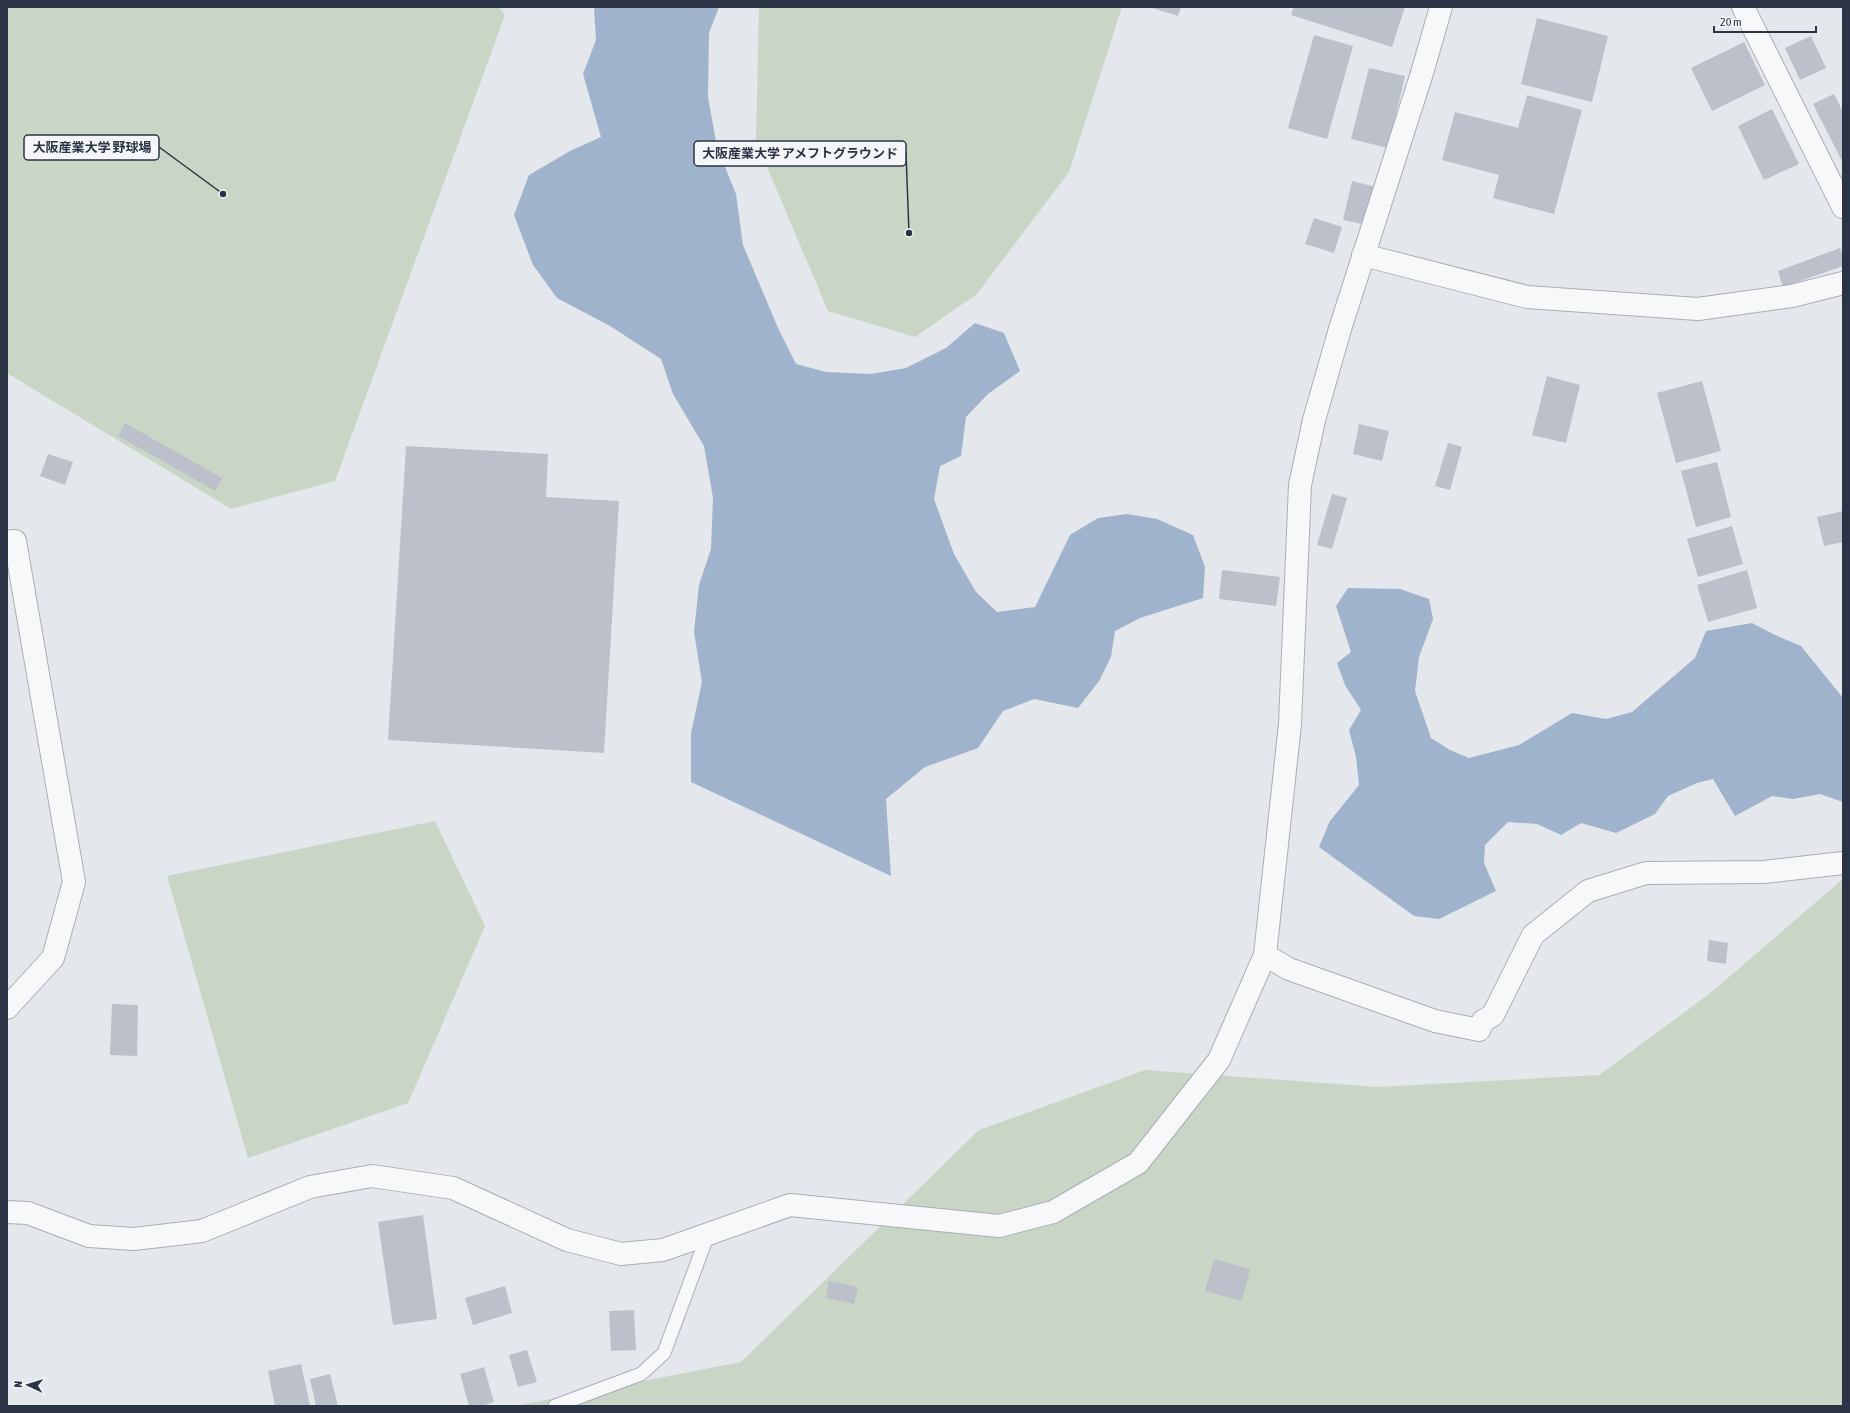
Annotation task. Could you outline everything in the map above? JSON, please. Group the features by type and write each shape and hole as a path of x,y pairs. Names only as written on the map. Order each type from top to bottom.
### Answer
{"street":[{"path":"7,1212 28,1212 89,1236 134,1239 202,1231 310,1187 372,1176 453,1188 567,1240 621,1254 663,1250 790,1205 999,1226 1053,1212 1138,1163 1218,1060 1266,955 1290,724 1300,485 1314,420 1340,329 1422,73 1441,7"},
{"path":"1743,7 1843,207"},
{"path":"1363,255 1527,297 1698,309 1792,296 1843,283"},
{"path":"7,542 15,541 74,882 53,958 7,1008"},
{"path":"1266,955 1289,969 1435,1021 1479,1030 1483,1021 1493,1015 1534,936 1588,891 1646,873 1764,872 1843,863"}],"lane":[{"path":"555,1406 641,1374 664,1353 708,1234"}],"green space":[{"path":"7,7 499,7 505,15 335,481 231,509 7,373"},
{"path":"759,7 1122,7 1069,172 977,294 915,337 828,311 756,141"},
{"path":"435,821 485,926 408,1103 248,1158 167,876"},
{"path":"1843,879 1843,1406 515,1406 741,1362 979,1130 1145,1070 1378,1087 1599,1075 1708,995"}],"water":[{"path":"594,7 719,7 709,33 708,97 717,147 736,194 743,245 778,328 796,364 826,372 871,374 906,368 946,348 975,323 1004,333 1020,371 988,394 966,417 961,456 940,466 934,499 954,554 976,592 997,612 1035,607 1070,535 1098,518 1127,514 1157,519 1193,535 1205,567 1203,598 1140,618 1115,631 1111,657 1099,681 1078,708 1034,699 1003,711 978,748 925,767 886,799 891,876 691,782 691,733 702,682 694,632 699,585 711,549 713,498 704,446 673,394 661,359 610,326 557,298 533,265 514,215 529,175 570,151 601,137 583,74 596,40"},
{"path":"1348,588 1400,589 1429,599 1433,619 1419,657 1415,691 1431,738 1450,750 1469,758 1519,745 1572,713 1606,719 1632,712 1695,658 1706,631 1752,623 1801,646 1843,698 1843,802 1820,794 1793,799 1772,796 1735,816 1713,779 1697,783 1668,796 1655,814 1616,833 1581,823 1561,835 1537,824 1508,822 1485,845 1484,863 1496,891 1439,919 1414,916 1319,847 1330,821 1359,785 1356,757 1349,730 1361,710 1345,685 1337,663 1351,652 1336,606"}],"building":[{"path":"1149,7 1181,7 1178,16"},
{"path":"1294,7 1405,7 1392,47 1291,15"},
{"path":"1537,18 1608,36 1592,102 1521,84"},
{"path":"1314,35 1353,46 1327,139 1288,128"},
{"path":"1811,36 1826,68 1800,80 1785,48"},
{"path":"1744,42 1765,85 1712,111 1691,68"},
{"path":"1369,68 1405,76 1388,148 1351,139"},
{"path":"1834,94 1843,112 1842,161 1813,104"},
{"path":"1527,95 1582,110 1554,214 1493,198 1499,175 1442,160 1455,112 1518,128"},
{"path":"1772,109 1799,164 1764,180 1738,126"},
{"path":"1352,181 1376,187 1367,225 1343,220"},
{"path":"1314,218 1342,227 1334,253 1305,244"},
{"path":"1840,248 1843,257 1843,266 1783,287 1778,271"},
{"path":"1547,376 1580,385 1566,443 1532,435"},
{"path":"1702,381 1721,451 1676,463 1657,393"},
{"path":"125,423 222,478 215,491 118,436"},
{"path":"1359,424 1389,431 1382,461 1353,454"},
{"path":"1448,443 1462,447 1450,490 1435,486"},
{"path":"406,446 548,454 546,497 619,501 604,753 388,740"},
{"path":"48,454 73,462 65,485 40,476"},
{"path":"1717,462 1731,517 1696,527 1681,471"},
{"path":"1332,494 1347,498 1332,549 1317,545"},
{"path":"1843,511 1843,542 1824,546 1817,517"},
{"path":"1732,526 1743,564 1698,577 1687,539"},
{"path":"1222,570 1280,577 1276,606 1219,599"},
{"path":"1747,570 1757,608 1708,622 1697,585"},
{"path":"1709,940 1728,943 1726,964 1707,961"},
{"path":"112,1004 138,1005 137,1056 110,1055"},
{"path":"423,1215 437,1319 393,1325 378,1222"},
{"path":"1214,1259 1250,1269 1242,1301 1205,1291"},
{"path":"829,1281 858,1287 854,1304 826,1298"},
{"path":"505,1286 512,1313 473,1325 465,1298"},
{"path":"634,1310 636,1350 611,1351 609,1311"},
{"path":"527,1350 537,1382 518,1387 509,1355"},
{"path":"301,1364 310,1406 275,1406 268,1371"},
{"path":"484,1367 494,1402 481,1406 469,1406 460,1374"},
{"path":"330,1374 338,1406 316,1406 310,1379"}],"place":[{"name":"大阪産業大学 野球場","path":"223,194"},
{"name":"大阪産業大学 アメフトグラウンド","path":"909,233"}]}
